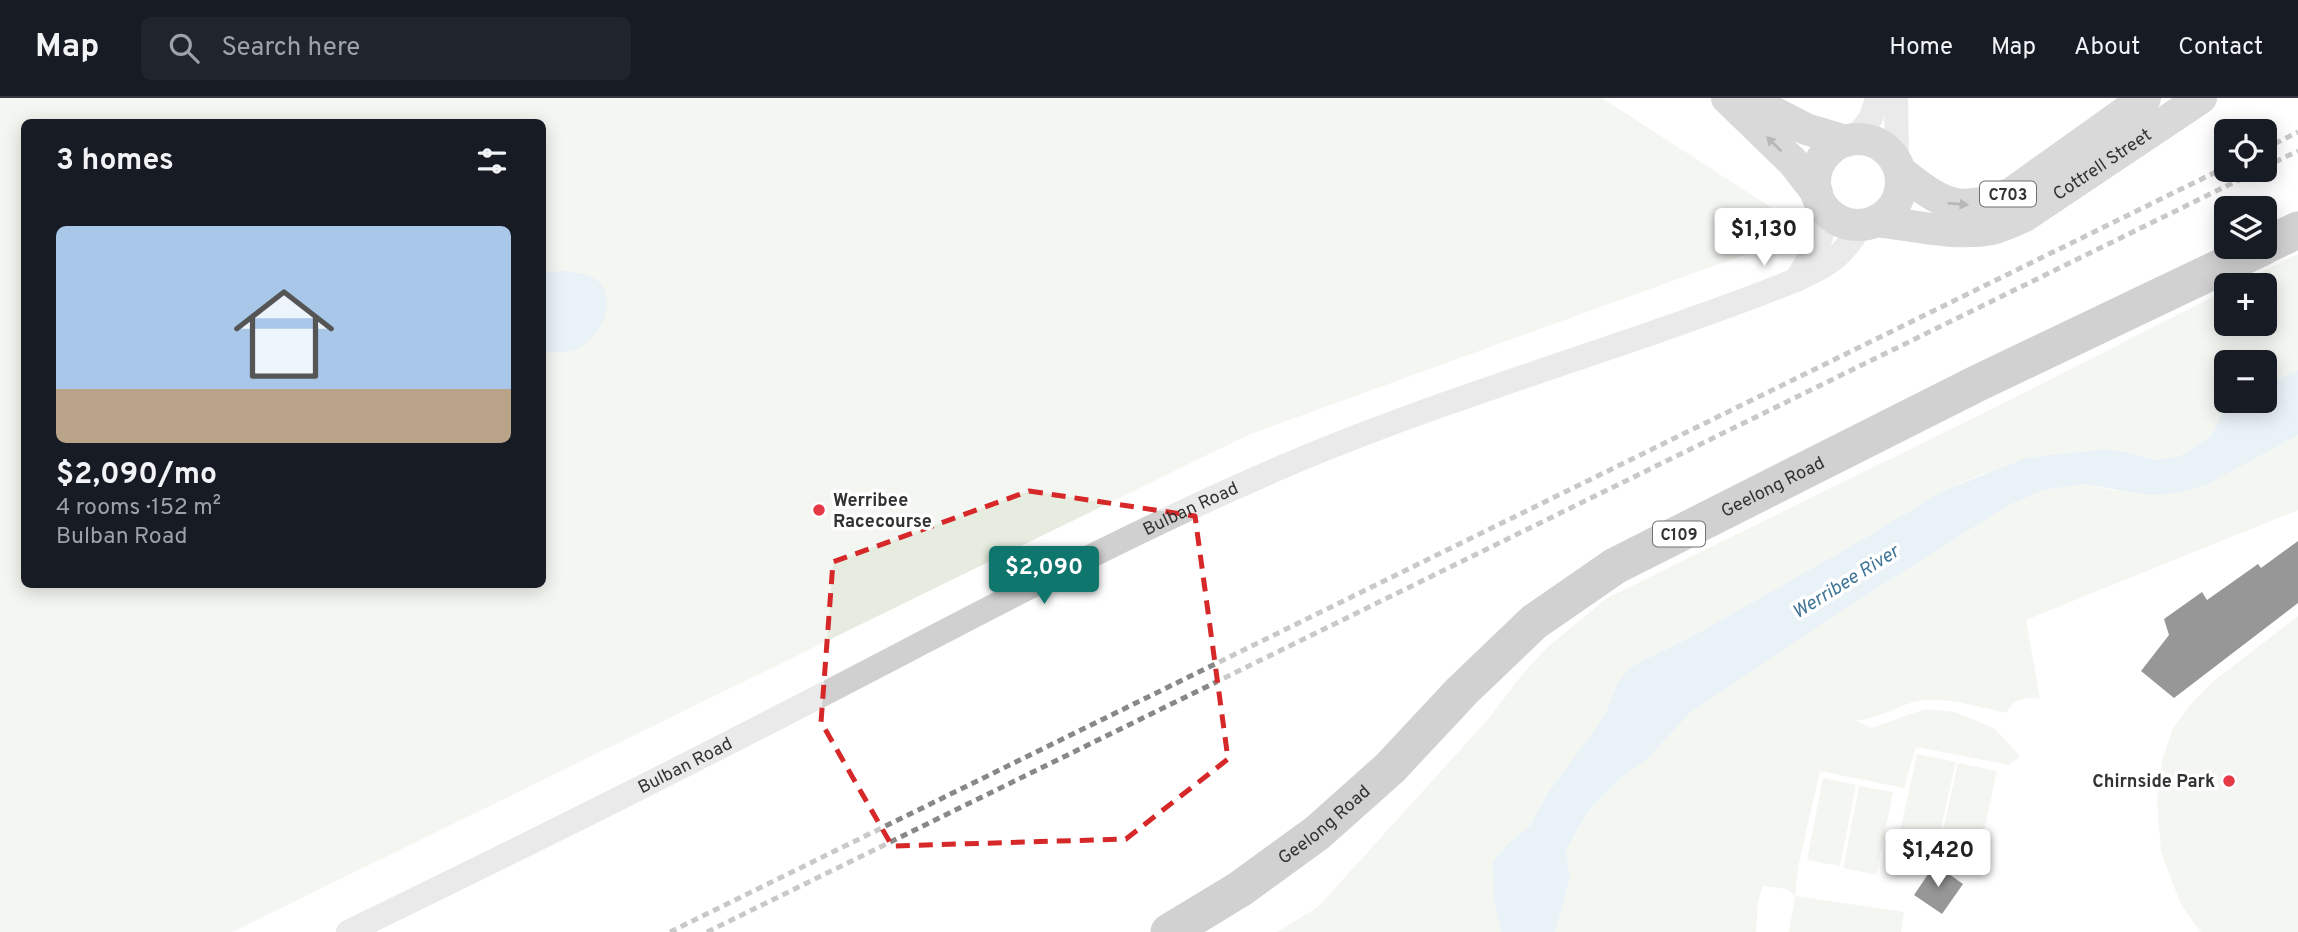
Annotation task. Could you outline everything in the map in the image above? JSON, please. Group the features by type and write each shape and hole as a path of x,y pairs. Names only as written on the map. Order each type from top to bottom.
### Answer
{"highway":[{"name":"Geelong Road","path":"2277,240 2298,230"},
{"name":"Geelong Road","path":"1169,932 1240,889 1317,833 1390,768 1462,691 1534,622 1615,566 1978,383 2237,259"}],"main road":[{"name":"C703","path":"1727,98 1793,162 1832,216 1844,222 1868,223"},
{"name":"C703","path":"1746,98 1806,129 1850,140 1861,139 1876,143 1888,151 1899,167"},
{"name":"Cottrell Street","path":"1899,167 1931,196 1946,203 1979,204 2012,193 2145,98"},
{"name":"Cottrell Street","path":"1868,223 1952,231 1993,229 2023,216 2201,98"},
{"path":"2105,125 2122,130 2165,122"},
{"path":"1820,200 1817,170 1834,147 1850,140"},
{"path":"1868,223 1888,213 1897,201 1901,186 1899,167"}],"street":[{"path":"1850,140 1871,118 1877,98"},
{"path":"1896,98 1899,167"},
{"path":"1796,281 1821,238 1820,200"},
{"name":"Bulban Road","path":"348,932 598,809 1058,573 1281,468 1436,406 1796,281 1825,267 1841,255 1868,223"}],"highlighted area":[{"path":"1029,491 1195,516 1228,759 1126,839 892,846 821,722 833,562"}],"shaded area":[{"name":"Werribee Racecourse","path":"0,98 1602,98 1789,219 1788,239 1248,435 232,932 0,932"},
{"path":"2298,254 2298,370 2277,380 2277,350 2214,350 2214,413 2221,413 2210,437 2178,457 2154,460 2105,449 2068,453 1983,474 1943,491 1691,637 1630,667 1618,684 1605,717 1547,794 1530,826 1510,842 1494,901 1501,932 1277,932 1318,907 1489,718 1525,671 1549,646 1607,598 2004,403 2214,296 2214,336 2277,336 2277,273 2259,273"},
{"path":"2298,435 2298,510 2026,620 2040,699 2020,700 2006,713 1963,703 1919,701 1872,718 1856,720 1871,728 1925,709 1955,712 1994,728 2020,756 2009,765 1916,747 1904,788 1820,771 1798,867 1795,896 1787,889 1763,886 1758,901 1756,932 1555,932 1570,878 1566,850 1588,811 1620,779 1646,760 1692,711 1835,615 2007,506 2044,490 2084,484 2114,490 2255,457"},
{"name":"Chirnside Park","path":"2298,616 2298,932 2201,932 2181,905 2161,852 2157,802 2162,760 2173,728 2191,704 2211,683"},
{"path":"1917,754 1956,762 1936,849 1898,840"},
{"path":"1958,763 1997,771 1978,858 1939,849"},
{"path":"1823,778 1856,785 1840,866 1807,860"},
{"path":"1859,786 1893,792 1876,875 1843,868"},
{"path":"1795,896 1904,912 1901,932 1789,932"}],"water":[{"path":"565,271 586,275 597,280 604,289 607,300 603,322 597,332 581,347 568,352 546,351 546,272"},
{"name":"Werribee River","path":"2298,370 2298,435 2206,485 2177,493 2149,495 2084,484 2044,490 2007,506 1835,615 1692,711 1646,760 1620,779 1588,811 1566,850 1570,878 1555,932 1501,932 1494,901 1493,862 1510,842 1530,826 1547,794 1604,717 1618,683 1630,667 1691,637 1943,491 2026,458 2105,449 2154,460 2178,457 2210,437 2221,413 2277,413 2277,380"}],"building":[{"path":"2298,541 2298,603 2174,698 2141,671 2169,635 2164,619 2202,592 2207,600 2258,564 2261,568"},
{"path":"1935,864 1963,884 1942,914 1914,895"}],"railway":[{"path":"2277,142 2298,132"},
{"path":"2277,161 2298,151"},
{"path":"670,932 2214,173"},
{"path":"707,932 2235,182"}],"place":[{"name":"Werribee Racecourse","path":"819,510"},
{"name":"Chirnside Park","path":"2229,781"}]}
